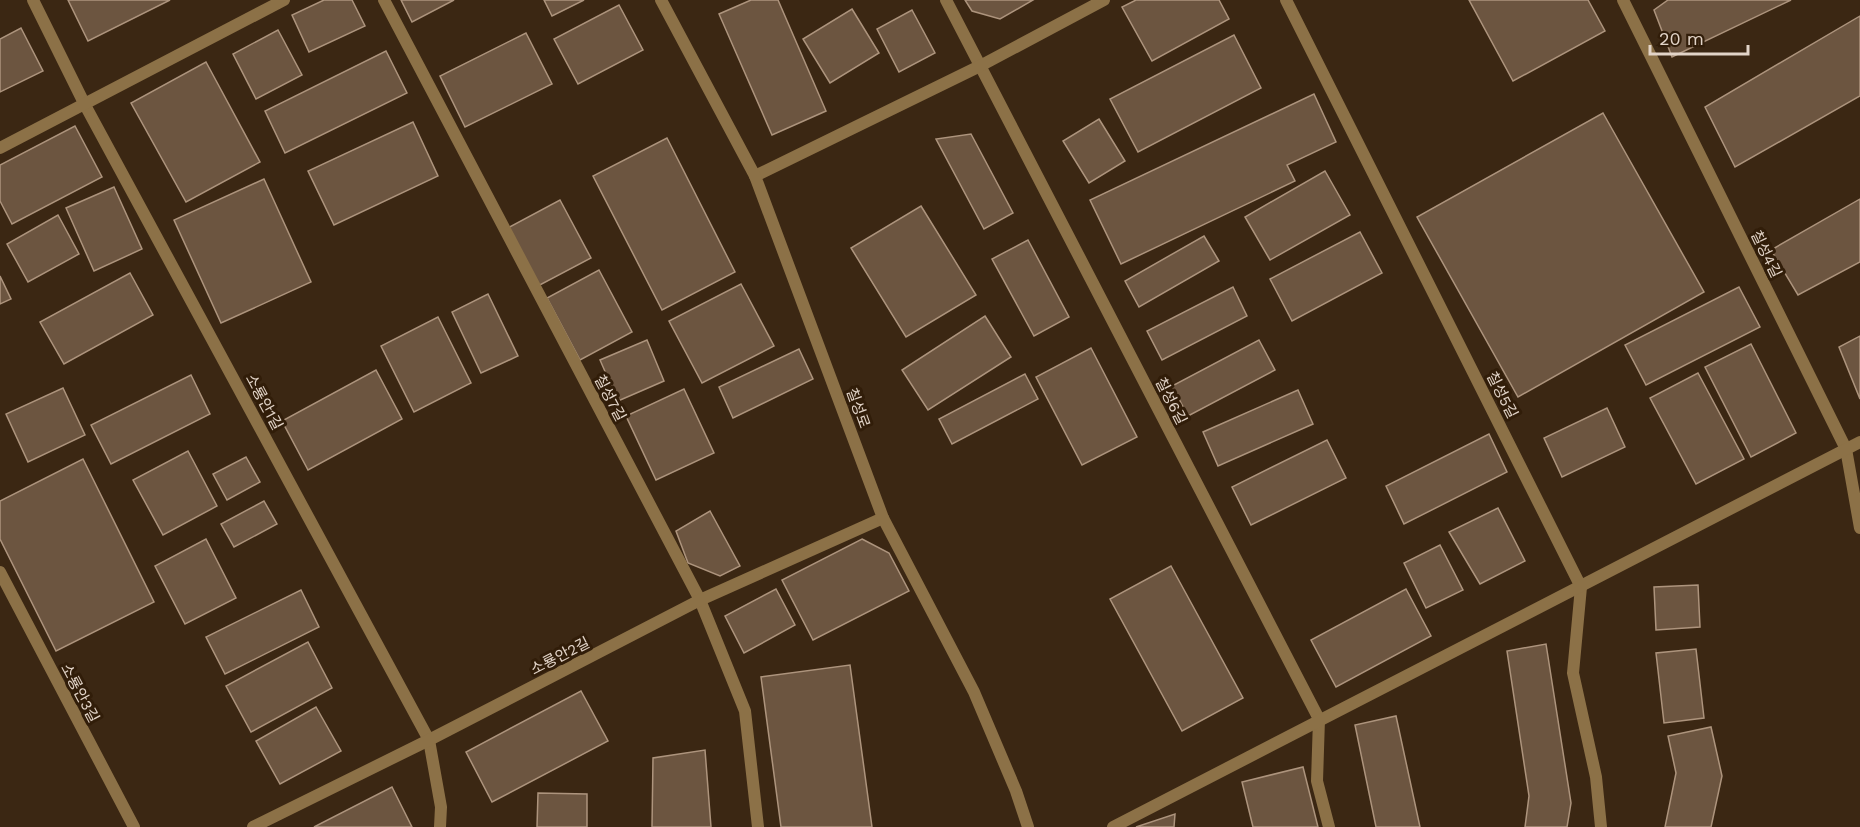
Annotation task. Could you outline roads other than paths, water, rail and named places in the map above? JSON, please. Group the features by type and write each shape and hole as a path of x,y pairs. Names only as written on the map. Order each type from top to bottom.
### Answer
{"street":[{"name":"소룡안1길","path":"33,0 85,105 429,740 441,807 440,827"},
{"path":"0,148 284,0"},
{"name":"칠성7길","path":"384,0 700,600 745,711 758,827"},
{"name":"칠성로","path":"661,0 756,176 883,518 974,692 1016,791 1028,827"},
{"name":"칠성6길","path":"946,0 1319,719 1317,781 1329,827"},
{"path":"756,176 980,66 1104,0"},
{"name":"칠성5길","path":"1286,0 1581,587"},
{"name":"칠성4길","path":"1623,0 1846,449 1860,528"},
{"path":"1113,827 1860,442"},
{"name":"소룡안2길","path":"253,827 429,740 700,600 883,518"},
{"name":"소룡안3길","path":"0,572 134,827"},
{"path":"1581,587 1573,673 1596,777 1601,827"}]}
